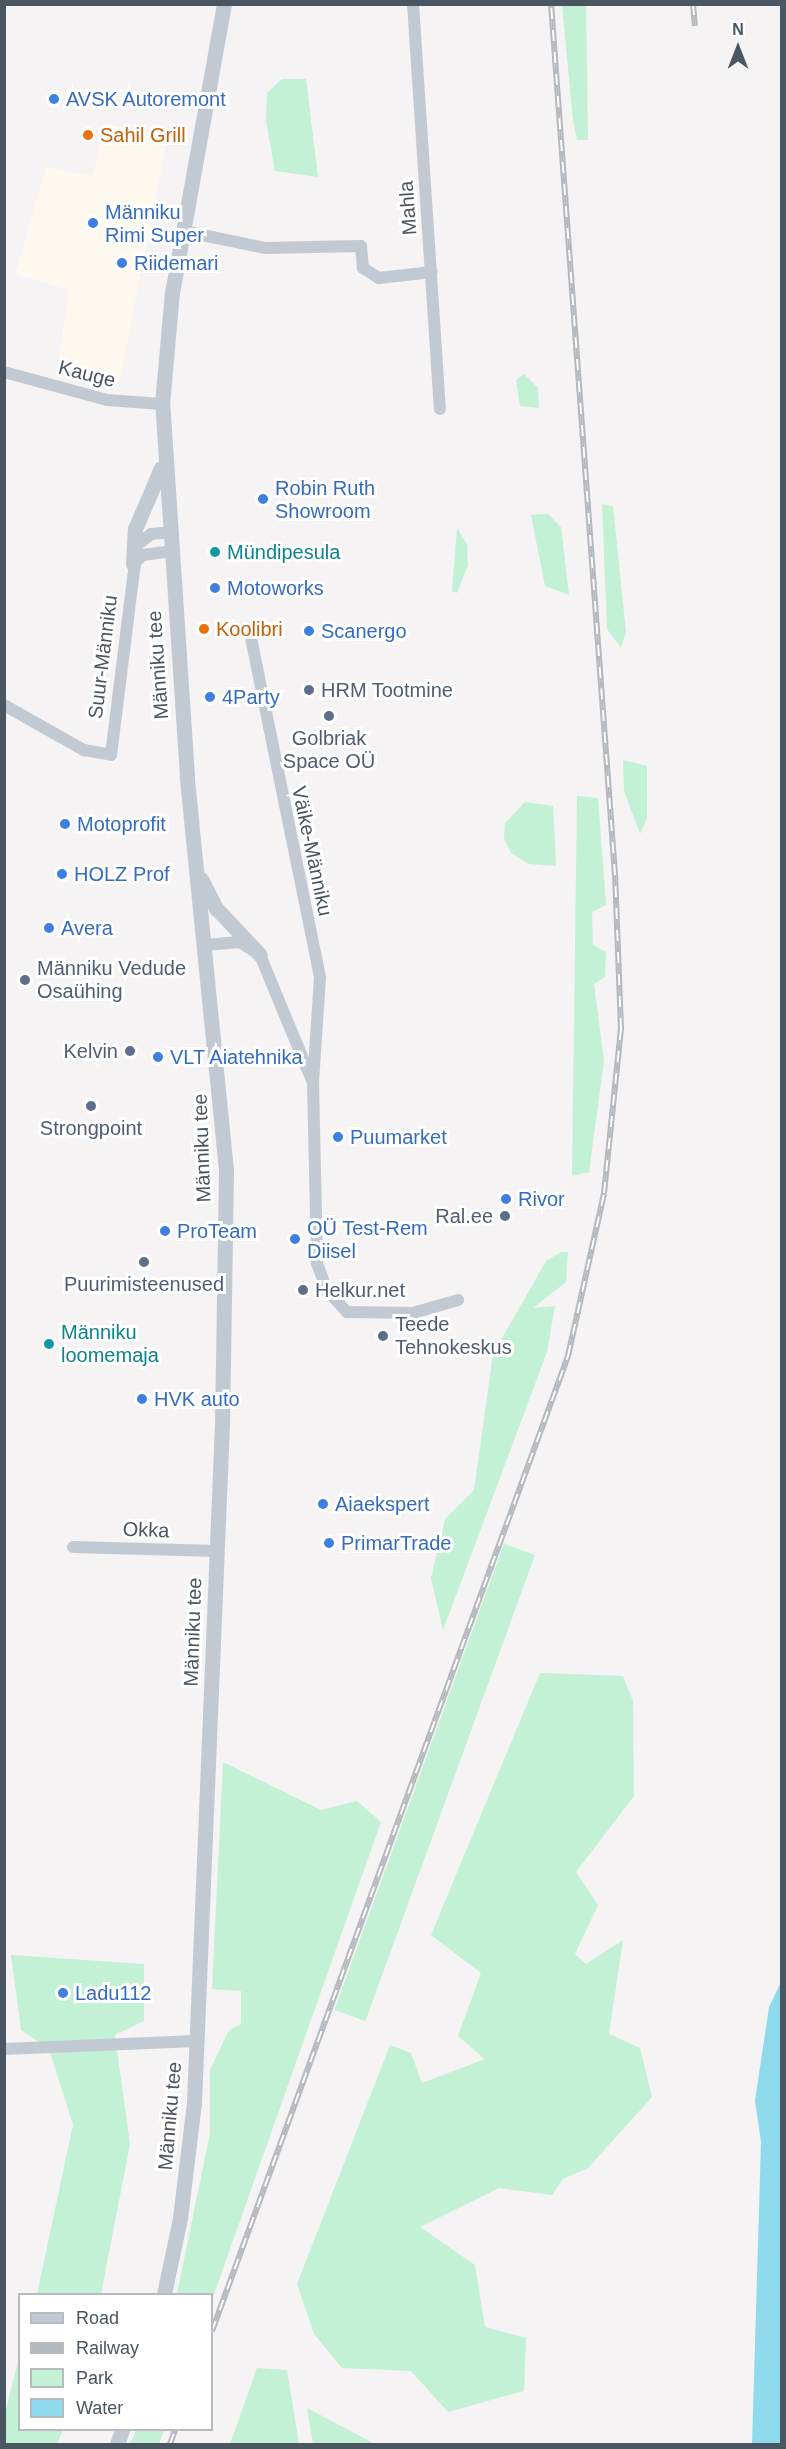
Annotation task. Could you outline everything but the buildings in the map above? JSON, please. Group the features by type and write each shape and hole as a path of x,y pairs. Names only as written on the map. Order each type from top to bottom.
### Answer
{"street":[{"name":"Männiku tee","path":"164,2293 185,2181 197,2041 217,1551 226,1170 169,532 162,404 167,325 224,4"},
{"name":"Mahla","path":"413,4 440,409"},
{"path":"183,231 265,248 361,246 363,268 379,278 432,272"},
{"name":"Kauge","path":"4,372 107,400 162,404"},
{"path":"133,564 135,529 164,459"},
{"name":"Suur-Männiku","path":"4,705 84,750 111,755 133,564 142,537 169,532"},
{"path":"133,564 143,555 171,551"},
{"name":"Väike-Männiku","path":"249,628 320,977 313,1083 317,1263 327,1290 347,1312 413,1313 458,1300"},
{"path":"198,874 216,908 260,954"},
{"path":"205,945 240,942 260,954"},
{"name":"Väike-Männiku","path":"260,954 313,1083"},
{"name":"Okka","path":"72,1546 217,1551"},
{"path":"4,2049 197,2041"}],"shaded area":[{"path":"104,124 168,136 119,384 57,371 69,290 15,274 46,167 93,176"}],"green space":[{"path":"562,5 586,5 588,140 577,140 573,121"},
{"path":"282,79 306,79 318,177 275,171 266,121 267,93"},
{"path":"524,374 538,388 539,408 520,406 516,380"},
{"path":"602,504 613,506 626,632 621,648 607,629"},
{"path":"548,514 561,527 569,595 545,586 531,515"},
{"path":"457,528 467,544 468,565 457,593 452,591"},
{"path":"623,760 647,766 647,818 640,834 624,791"},
{"path":"577,796 598,798 606,905 592,912 593,945 606,952 605,977 594,984 604,1061 589,1172 572,1176"},
{"path":"525,802 553,806 556,866 529,864 511,853 504,839 505,823"},
{"path":"561,1252 568,1252 566,1282 533,1308 555,1306 547,1352 443,1630 431,1578 445,1519 474,1490 493,1354 546,1261"},
{"path":"504,1544 535,1555 365,2021 334,2010"},
{"path":"540,1673 623,1676 633,1701 634,1796 576,1872 598,1905 575,1954 586,1964 623,1940 609,2034 640,2048 652,2097 588,2168 563,2179 552,2195 499,2188 420,2227 475,2265 485,2327 526,2338 524,2391 448,2412 411,2371 342,2368 314,2334 297,2284 390,2045 411,2053 422,2083 485,2059 458,2036 481,1973 431,1935"},
{"path":"223,1762 321,1810 357,1801 381,1822 213,2297 213,2293 177,2293 210,2133 210,2070 229,2030 241,2024 241,1991 212,1989"},
{"path":"11,1955 144,1964 144,2021 115,2035 130,2144 101,2293 37,2293 73,2125 49,2049 21,2030"},
{"path":"18,2363 18,2431 63,2431 57,2444 5,2444 5,2413"},
{"path":"257,2368 287,2370 299,2444 230,2444"},
{"path":"307,2408 375,2444 313,2444"},
{"path":"136,2431 164,2431 159,2444 130,2444"}],"water":[{"path":"781,1982 781,2444 752,2444 761,2142 755,2101 769,2007"}],"railway":[{"path":"213,2328 568,1356 604,1193 621,1029 615,875 551,4"},
{"path":"693,4 695,26"},
{"path":"170,2444 175,2431"}],"place":[{"name":"AVSK Autoremont","path":"54,99"},
{"name":"Sahil Grill","path":"88,135"},
{"name":"Männiku Rimi Super","path":"93,223"},
{"name":"Riidemari","path":"122,263"},
{"name":"Robin Ruth Showroom","path":"263,499"},
{"name":"Mündipesula","path":"215,552"},
{"name":"Motoworks","path":"215,588"},
{"name":"Koolibri","path":"204,629"},
{"name":"Scanergo","path":"309,631"},
{"name":"HRM Tootmine","path":"309,690"},
{"name":"4Party","path":"210,697"},
{"name":"Golbriak Space OÜ","path":"329,716"},
{"name":"Motoprofit","path":"65,824"},
{"name":"HOLZ Prof","path":"62,874"},
{"name":"Avera","path":"49,928"},
{"name":"Männiku Vedude Osaühing","path":"25,980"},
{"name":"Kelvin","path":"130,1051"},
{"name":"VLT Aiatehnika","path":"158,1057"},
{"name":"Strongpoint","path":"91,1106"},
{"name":"Puumarket","path":"338,1137"},
{"name":"Rivor","path":"506,1199"},
{"name":"Ral.ee","path":"505,1216"},
{"name":"ProTeam","path":"165,1231"},
{"name":"OÜ Test-Rem Diisel","path":"295,1239"},
{"name":"Puurimisteenused","path":"144,1262"},
{"name":"Helkur.net","path":"303,1290"},
{"name":"Teede Tehnokeskus","path":"383,1336"},
{"name":"Männiku loomemaja","path":"49,1344"},
{"name":"HVK auto","path":"142,1399"},
{"name":"Aiaekspert","path":"323,1504"},
{"name":"PrimarTrade","path":"329,1543"},
{"name":"Ladu112","path":"63,1993"}]}
